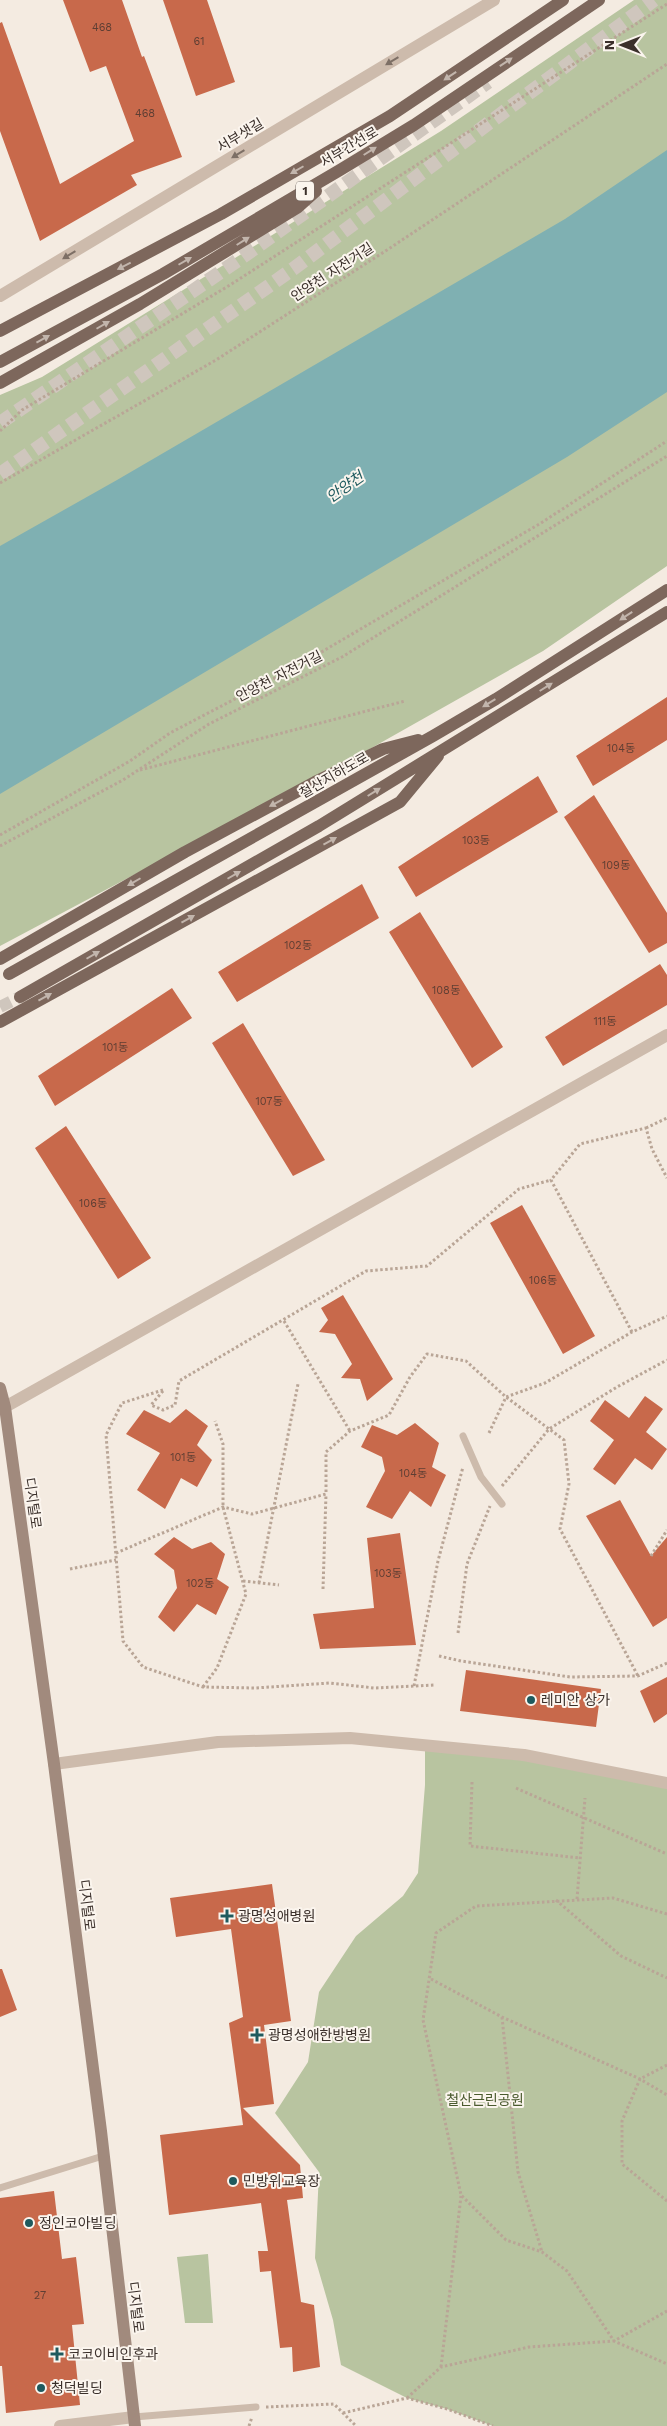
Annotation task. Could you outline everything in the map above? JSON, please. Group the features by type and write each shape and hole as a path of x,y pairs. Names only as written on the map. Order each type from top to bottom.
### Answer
{"main road":[{"name":"서부간선로","path":"0,331 221,214 390,116 563,0"},
{"name":"서부간선로","path":"0,362 163,274 340,170 414,125 598,0"},
{"path":"0,383 140,304 297,208 340,170"},
{"path":"0,323 62,298"},
{"name":"철산지하도로","path":"9,974 433,736 496,699 667,590"},
{"path":"20,997 319,826 667,612"},
{"path":"0,959 185,852 316,782 383,749 433,736"},
{"path":"1,1021 400,802 444,749"},
{"name":"디지털로","path":"0,1388 5,1407 54,1764 135,2421"}],"street":[{"name":"서부샛길","path":"0,296 494,0"},
{"path":"5,1407 667,1035"},
{"path":"54,1764 218,1742 350,1738 524,1754 667,1782"},
{"path":"60,2426 135,2421"}],"lane":[{"path":"463,1436 481,1477 502,1504"},
{"path":"0,2188 103,2156"},
{"path":"135,2421 256,2407"}],"path":[{"path":"0,431 22,410 230,285 667,4"},
{"name":"안양천 자전거길","path":"0,483 216,360 387,250 667,64"},
{"path":"0,835 130,761 170,734 296,667 524,533 667,441"},
{"name":"안양천 자전거길","path":"0,846 137,771 209,724 342,657 667,456"},
{"path":"137,771 405,701"},
{"path":"434,1685 374,1688 330,1683 255,1688 203,1687 143,1667 123,1641 106,1435 122,1402 163,1390 151,1405 163,1410 175,1405 179,1381 366,1271 427,1266 520,1190 551,1180 580,1144 646,1128 667,1118"},
{"path":"646,1128 652,1149 667,1178"},
{"path":"551,1180 632,1332"},
{"path":"489,1433 506,1397 545,1382 632,1332 667,1316"},
{"path":"284,1320 350,1431"},
{"path":"323,1589 326,1452 350,1431 389,1414 410,1377 427,1354 466,1361 506,1397 564,1440 569,1484 560,1529 638,1676"},
{"path":"458,1633 467,1564 494,1495 549,1429 667,1360"},
{"path":"259,1583 298,1384"},
{"path":"203,1687 217,1668 246,1594 223,1507 223,1444 215,1421"},
{"path":"414,1686 438,1561 465,1460"},
{"path":"116,1553 223,1507 252,1514 326,1494"},
{"path":"651,1556 667,1530"},
{"path":"70,1570 116,1560"},
{"path":"242,1581 279,1585"},
{"path":"438,1656 570,1677 638,1676 667,1663"},
{"path":"472,1782 470,1846 580,1858"},
{"path":"516,1788 667,1854"},
{"path":"577,1899 585,1798"},
{"path":"441,2367 461,2195 423,2020 431,1979 436,1933 476,1906 613,1898 667,1914"},
{"path":"555,1900 621,1956 667,1978"},
{"path":"431,1979 502,2017 640,2079 667,2095"},
{"path":"502,2017 518,2172 542,2252"},
{"path":"667,2065 640,2079 622,2121 622,2164 667,2201"},
{"path":"461,2195 506,2240 542,2252 567,2271 614,2341 667,2364"},
{"path":"407,2398 441,2367 529,2347 614,2341 667,2311"},
{"path":"342,2413 407,2398 447,2409 493,2426"},
{"path":"256,2407 334,2404 356,2426"}],"green space":[{"path":"634,0 667,0 667,566 543,651 352,759 0,946 0,395 42,377 441,131"},
{"name":"철산근린공원","path":"425,1745 667,1783 667,2426 493,2426 447,2409 407,2398 341,2365 333,2320 315,2258 319,2172 275,2113 308,2062 319,1992 356,1936 403,1896 418,1873 425,1785"},
{"path":"208,2254 213,2323 185,2323 177,2257"}],"water":[{"name":"안양천","path":"667,150 667,392 567,457 0,794 0,546 565,219"}],"building":[{"path":"63,0 122,0 142,57 144,56 182,157 131,175 137,185 40,241 0,131 0,23 2,22 60,184 134,141 106,66 90,72"},
{"path":"163,0 207,0 235,82 196,96"},
{"path":"667,697 667,740 593,786 576,756"},
{"path":"538,776 558,812 416,897 398,867"},
{"path":"594,795 667,913 667,943 649,953 564,817"},
{"path":"362,884 379,918 237,1002 218,972"},
{"path":"420,912 503,1047 472,1068 389,932"},
{"path":"660,964 667,975 667,1005 563,1066 545,1037"},
{"path":"172,988 192,1018 55,1106 38,1076"},
{"path":"243,1023 325,1160 293,1176 212,1043"},
{"path":"66,1126 151,1258 118,1279 35,1148"},
{"path":"522,1205 595,1336 563,1354 490,1223"},
{"path":"343,1295 393,1379 367,1401 360,1379 341,1378 352,1364 335,1334 319,1332 328,1320 321,1308"},
{"path":"645,1396 663,1409 646,1432 667,1449 652,1470 635,1458 615,1485 593,1469 614,1440 590,1421 605,1400 629,1418"},
{"path":"186,1409 208,1426 197,1445 212,1460 197,1487 181,1478 165,1509 137,1490 160,1453 126,1434 144,1410 170,1423"},
{"path":"415,1423 439,1443 432,1467 446,1475 431,1507 410,1491 392,1519 366,1507 385,1471 382,1457 361,1447 372,1425 397,1435"},
{"path":"620,1500 651,1556 667,1537 667,1618 653,1627 586,1516"},
{"path":"400,1533 416,1645 320,1649 313,1614 374,1608 367,1538"},
{"path":"174,1537 192,1549 211,1542 225,1554 217,1579 229,1587 216,1615 197,1604 174,1632 158,1617 177,1588 174,1570 154,1554"},
{"name":"레미안 상가","path":"466,1670 601,1689 596,1727 460,1711"},
{"path":"667,1677 667,1714 654,1723 640,1691"},
{"path":"272,1884 291,2021 264,2025 274,2104 243,2108 300,2165 303,2198 287,2200 301,2302 314,2305 320,2367 293,2372 292,2347 280,2348 271,2271 260,2272 258,2251 268,2251 261,2203 169,2215 160,2135 243,2125 229,2023 243,2017 231,1929 176,1937 170,1898"},
{"path":"0,1969 2,1969 17,2010 0,2017"},
{"path":"54,2191 62,2259 76,2257 84,2324 72,2325 80,2405 6,2413 2,2366 0,2366 0,2198"}],"tunnel":[{"path":"0,474 293,269 654,0"},
{"path":"0,423 241,258 488,82"},
{"path":"0,1007 20,997"}],"place":[{"name":"레미안 상가","path":"531,1700"},
{"name":"광명성애병원","path":"227,1916"},
{"name":"광명성애한방병원","path":"257,2035"},
{"name":"민방위교육장","path":"233,2181"},
{"name":"정인코아빌딩","path":"29,2223"},
{"name":"코코이비인후과","path":"57,2354"},
{"name":"청덕빌딩","path":"41,2388"}]}
